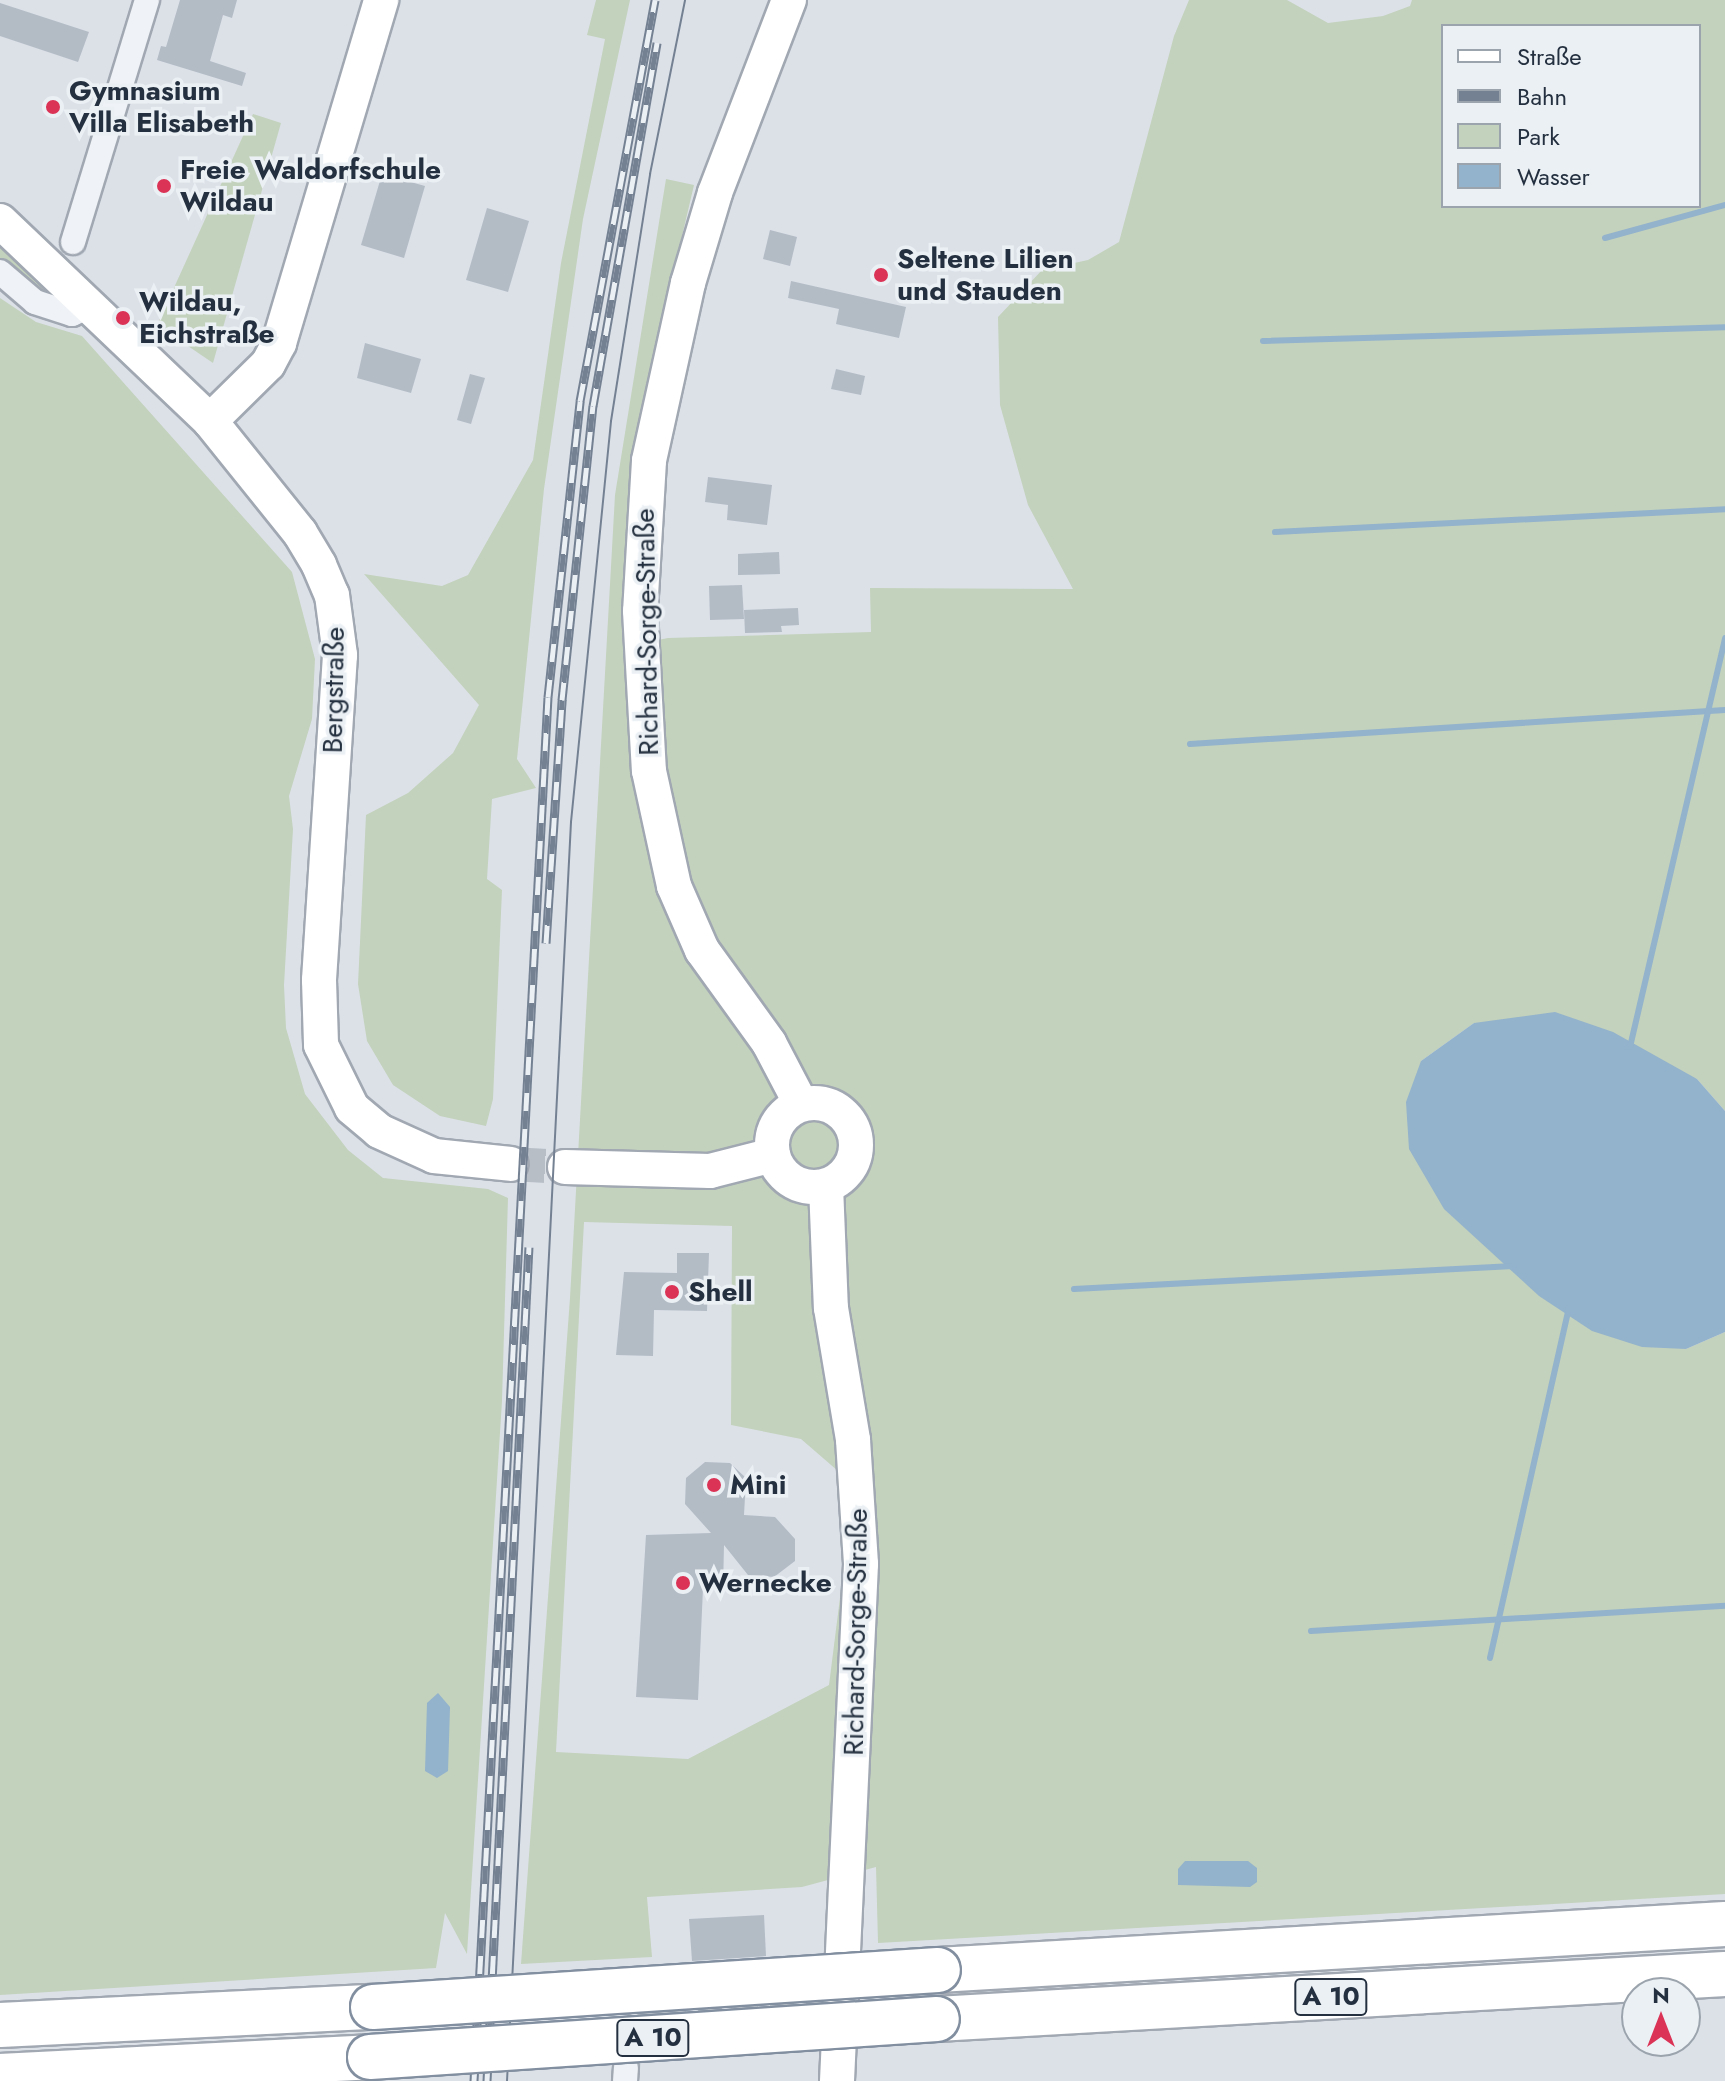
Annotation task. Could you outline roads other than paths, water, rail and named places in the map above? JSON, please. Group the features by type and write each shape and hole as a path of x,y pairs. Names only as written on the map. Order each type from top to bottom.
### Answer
{"highway":[{"name":"A 10","path":"0,2025 373,2007 1725,1924"},
{"name":"A 10","path":"0,2076 370,2057 937,2019 1725,1974"}],"main road":[{"path":"210,421 268,364 279,343 381,0"},
{"name":"Richard-Sorge-Straße","path":"789,0 715,193 688,283 649,461 640,599 649,771 674,886 702,950 769,1043 801,1104"},
{"name":"Bergstraße","path":"0,221 210,421 300,533 332,595 339,629 319,980 321,1045 334,1079 352,1108 379,1131 434,1156 511,1164"},
{"path":"801,1104 837,1109 856,1138 853,1162 826,1186 799,1185 778,1168 773,1155 781,1119 801,1104"},
{"path":"565,1167 710,1171 773,1155"},
{"name":"Richard-Sorge-Straße","path":"826,1186 831,1308 853,1440 861,1564 837,2081"}],"street":[{"path":"73,242 147,0"},
{"path":"0,272 35,302 72,314 90,306"}],"water":[{"path":"1555,1012 1613,1032 1697,1079 1725,1111 1725,1332 1686,1349 1642,1347 1592,1331 1539,1296 1444,1209 1409,1149 1406,1102 1421,1061 1474,1023"},
{"path":"438,1693 450,1707 448,1771 437,1778 425,1771 427,1703"},
{"path":"1185,1861 1248,1861 1257,1868 1257,1882 1250,1887 1178,1885 1178,1869"}],"waterway":[{"path":"1605,238 1725,205"},
{"path":"1263,341 1725,327"},
{"path":"1275,532 1725,509"},
{"path":"1630,1047 1725,638"},
{"path":"1190,744 1725,710"},
{"path":"1074,1289 1513,1266"},
{"path":"1490,1658 1569,1308"},
{"path":"1311,1631 1725,1606"}],"tunnel":[{"path":"511,1164 565,1167"},
{"path":"628,2038 639,2019 662,2011 841,2004"}],"tram line":[{"path":"507,2081 571,822 611,421 650,174 685,0"}],"railway":[{"path":"474,2081 548,697 580,401 655,0"},
{"path":"546,943 562,700 593,406 657,43"},
{"path":"487,2081 529,1247"}],"place":[{"name":"Gymnasium Villa Elisabeth","path":"53,107"},
{"name":"Freie Waldorfschule Wildau","path":"164,186"},
{"name":"Seltene Lilien und Stauden","path":"881,275"},
{"name":"Wildau, Eichstraße","path":"123,318"},
{"name":"Shell","path":"672,1292"},
{"name":"Mini","path":"714,1485"},
{"name":"Wernecke","path":"683,1583"}]}
